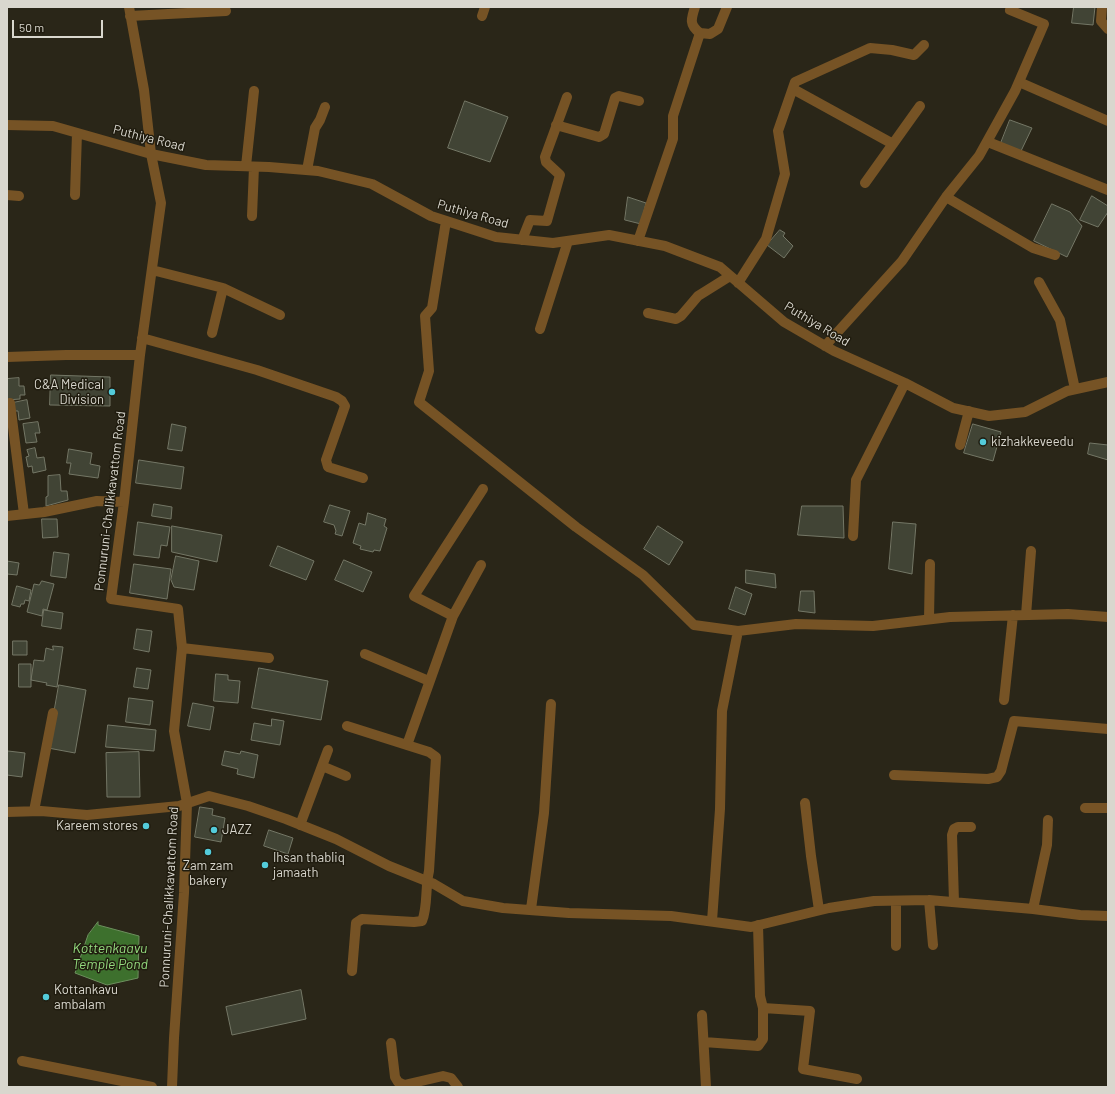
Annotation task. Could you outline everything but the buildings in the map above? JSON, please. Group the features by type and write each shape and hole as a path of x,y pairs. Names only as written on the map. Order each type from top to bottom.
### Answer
{"street":[{"path":"695,7 692,23 694,29 700,34 710,34 718,29 727,7"},
{"path":"826,346 902,261 946,197 979,156 988,142 1019,82 1044,24 1010,10 1011,7"},
{"path":"1102,7 1101,21 1108,29"},
{"path":"129,11 226,11"},
{"name":"Ponnuruni-Chalikkavattom Road","path":"129,11 144,90 151,154 161,203 142,338 124,502 111,599 178,609 182,648 174,731 187,803 184,893 172,1087"},
{"path":"638,241 673,139 673,116 700,34"},
{"path":"648,313 676,319 681,316 698,296 734,279 766,239 785,174 778,131 795,82 870,48 892,50 914,55 924,45"},
{"path":"1019,82 1108,121"},
{"path":"793,89 893,144"},
{"path":"252,216 250,166 254,91"},
{"path":"556,126 599,137 604,134 614,98 619,96 639,101"},
{"path":"522,240 530,220 547,221 560,175 546,162 544,157 567,97"},
{"path":"865,183 920,106"},
{"path":"307,170 315,128 325,107"},
{"name":"Puthiya Road","path":"7,125 53,126 151,154 206,165 250,166 318,171 372,184 430,216 496,237 553,244 609,236 666,246 720,267 784,322 826,346 905,383 953,408 969,412 989,416 1026,412 1067,391 1108,382"},
{"path":"75,195 77,133"},
{"path":"988,142 1108,190"},
{"path":"7,195 19,196"},
{"path":"946,197 1033,248 1055,255"},
{"path":"446,221 432,308 425,316 430,371 419,402 576,527 643,575 694,625 738,631 796,624 873,626 950,616 1068,614 1108,617"},
{"path":"540,329 568,241"},
{"path":"152,270 222,288 280,315"},
{"path":"1039,282 1060,320 1075,389"},
{"path":"212,333 222,288"},
{"path":"142,338 257,370 336,397 342,401 345,406 326,460 328,468 363,478"},
{"path":"7,357 140,355"},
{"path":"853,536 856,480 905,383"},
{"path":"10,403 24,514"},
{"path":"960,445 969,412"},
{"path":"453,616 414,596 483,489"},
{"path":"7,516 44,512 97,501 124,502"},
{"path":"1026,615 1031,550"},
{"path":"929,619 930,564"},
{"path":"407,745 453,616 481,565"},
{"path":"1004,700 1013,615"},
{"path":"712,921 720,810 722,711 738,631"},
{"path":"182,648 269,658"},
{"path":"365,654 429,681"},
{"path":"531,909 544,813 551,704"},
{"path":"34,811 53,713"},
{"path":"894,775 988,779 997,777 1001,771 1014,721 1108,729"},
{"path":"347,726 429,752 436,757 429,871 426,881 424,915 422,921 414,922 362,919 356,923 352,971"},
{"path":"300,825 328,750"},
{"path":"322,766 346,776"},
{"path":"7,812 34,811 87,815 179,806 209,796 248,806 336,839 389,866 426,881 463,901 503,908 569,913 671,916 751,927 820,910 874,901 929,900 1033,909 1080,915 1108,916"},
{"path":"805,804 811,856 820,910"},
{"path":"1085,808 1108,808"},
{"path":"1033,909 1046,845 1048,820"},
{"path":"954,902 952,835 954,829 972,827"},
{"path":"929,900 933,945"},
{"path":"896,901 896,946"},
{"path":"704,1042 758,1046 763,1039 763,1008 760,996 758,925"},
{"path":"763,1008 810,1011 803,1069 857,1079"},
{"path":"702,1015 706,1087"},
{"path":"391,1043 395,1077 398,1082 404,1085 443,1076 451,1078 458,1087"},
{"path":"22,1061 152,1087"}],"water":[{"name":"Kottenkaavu Temple Pond","path":"98,922 98,925 139,936 138,978 107,985 75,973 88,935"}],"place":[{"name":"C&A Medical Division","path":"112,392"},
{"name":"kizhakkeveedu","path":"983,442"},
{"name":"Kareem stores","path":"146,826"},
{"name":"JAZZ","path":"214,830"},
{"name":"Zam zam bakery","path":"208,852"},
{"name":"Ihsan thabliq jamaath","path":"265,865"},
{"name":"Kottankavu ambalam","path":"46,997"}]}
